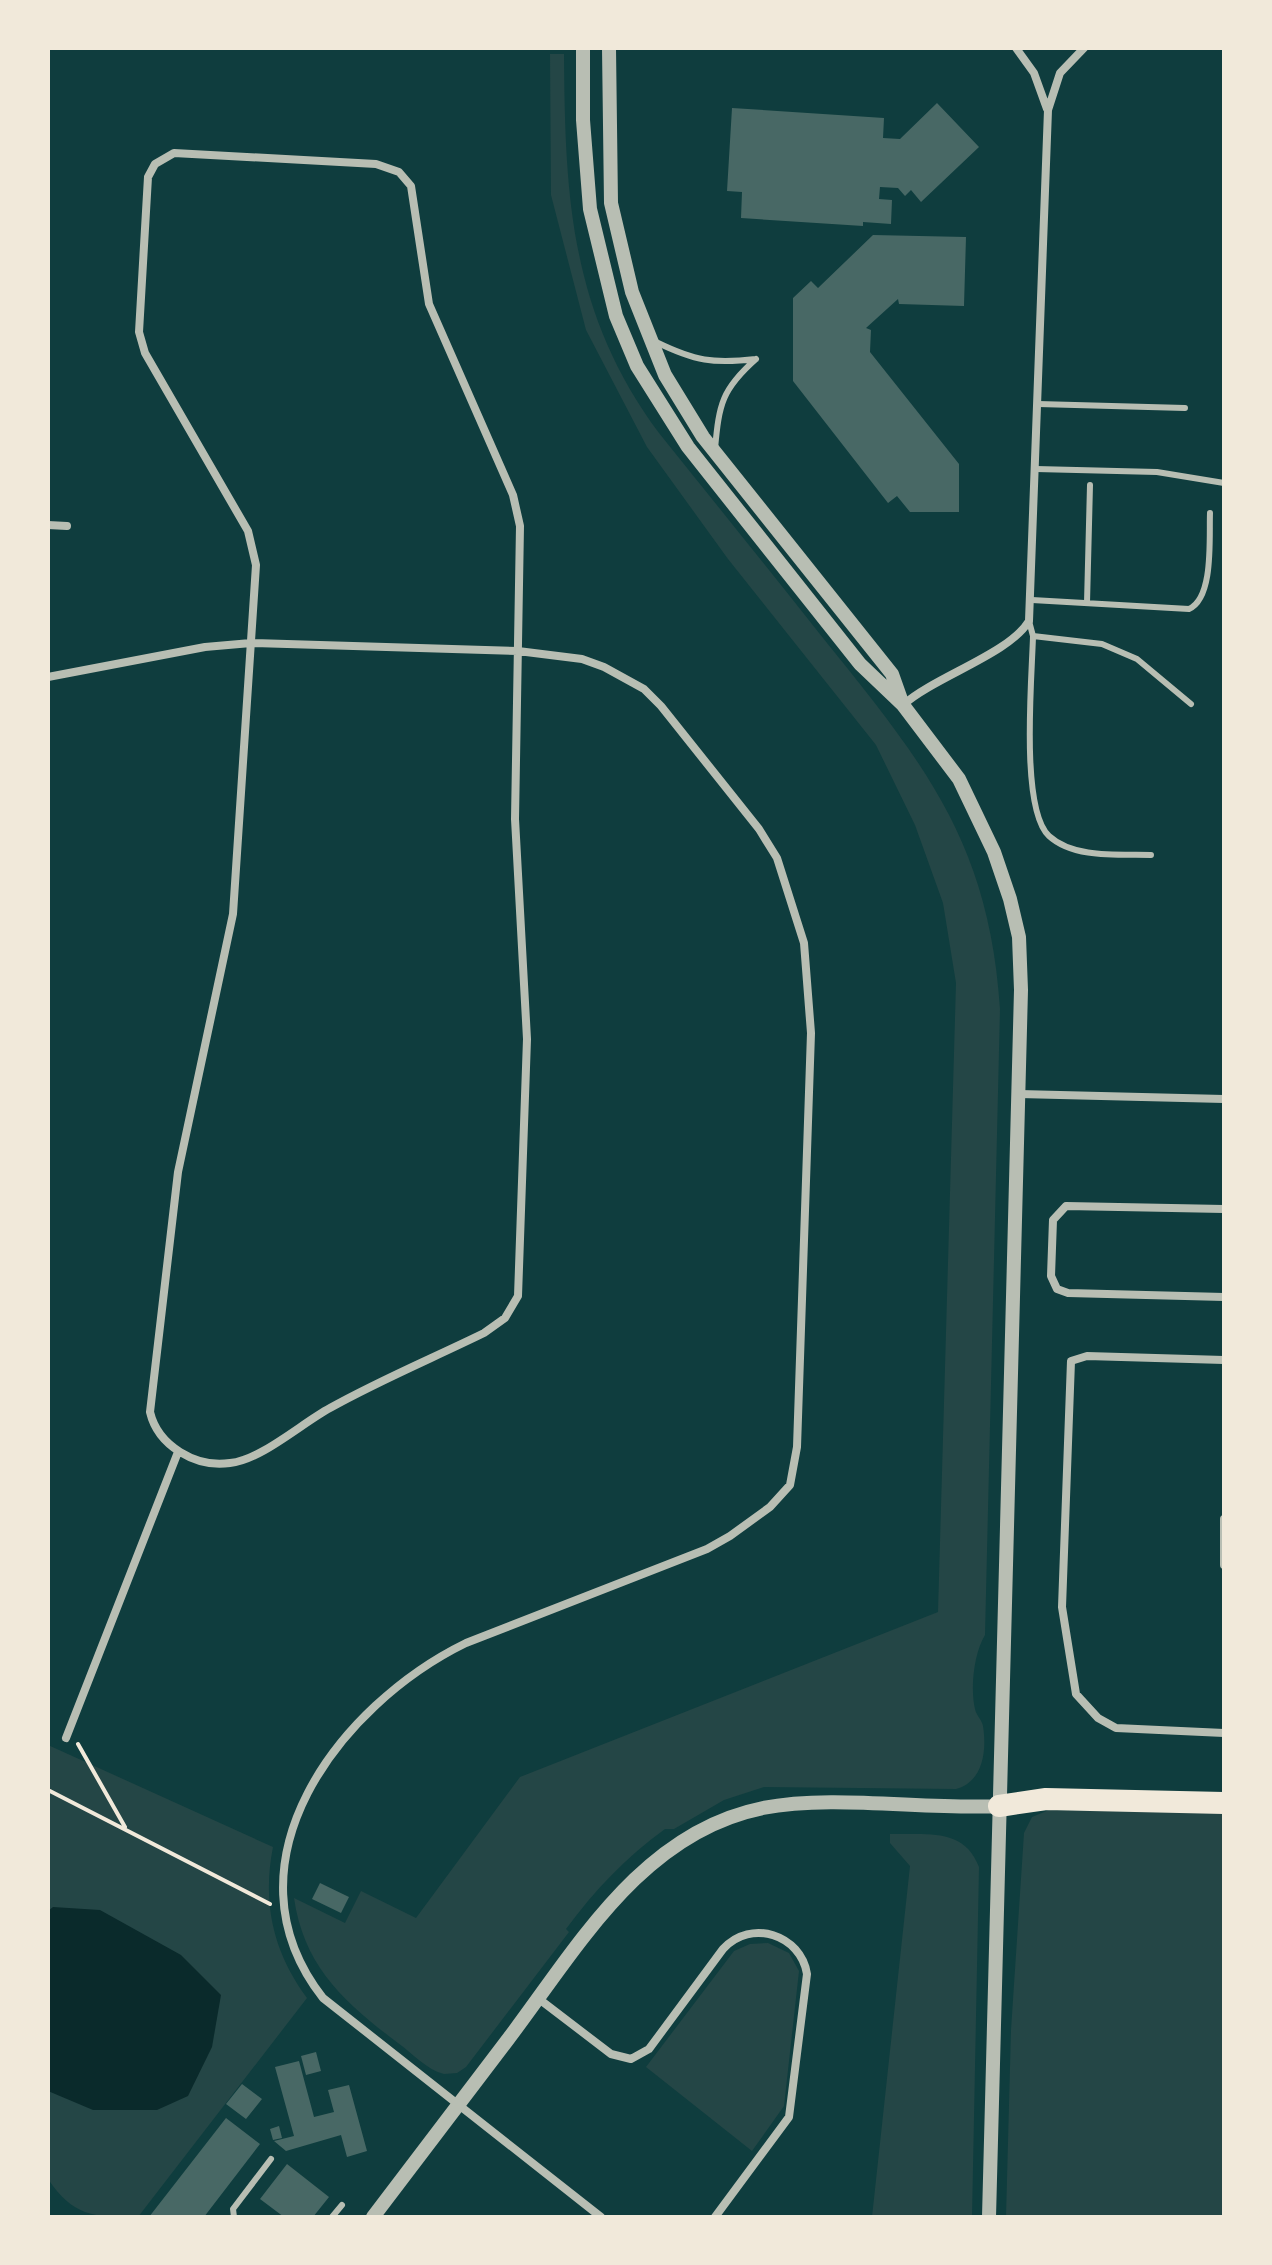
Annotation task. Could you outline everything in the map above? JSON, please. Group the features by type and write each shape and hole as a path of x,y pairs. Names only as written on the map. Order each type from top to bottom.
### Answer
{"highway":[{"path":"999,1806 1046,1799 1224,1803"}],"street":[{"path":"583,48 583,120 590,209 616,316 637,366 688,447 860,664 903,705 959,779 975,807 1010,899 1019,937 1019,1094 989,2217"},
{"path":"609,48 611,203 621,253 649,338 665,375 714,451 892,674 903,705"},
{"path":"1016,48 1034,73 1048,110"},
{"path":"903,705 920,690 1015,637 1029,621 1048,110 1060,73 1084,48"},
{"path":"174,153 376,164 392,168 406,179 414,196 429,304 516,505 520,537 515,819 527,1053 520,1283 514,1308 484,1333 333,1406 245,1460 219,1464 178,1452 152,1421 150,1401 178,1172 233,914 251,643 256,565 248,531 145,353 139,332 148,177 161,159 174,153"},
{"path":"48,525 67,526"},
{"path":"48,677 205,647 251,643 518,651 582,659 625,677 644,689 759,829 777,858 793,901 809,981 811,1033 796,1466 790,1485 776,1501 718,1542 466,1643 440,1656 393,1691 333,1755 298,1809 283,1871 283,1911 300,1963 323,1998 601,2217"},
{"path":"1019,1094 1224,1099"},
{"path":"1224,1209 1066,1206 1053,1220 1051,1276 1057,1289 1068,1293 1224,1297"},
{"path":"1224,1360 1087,1356 1071,1361 1062,1607 1076,1694 1098,1718 1116,1728 1132,1730 1224,1733"},
{"path":"66,1738 178,1452"},
{"path":"1224,1519 1224,1565"},
{"path":"373,2217 626,1886 666,1853 728,1817 766,1807 999,1806"},
{"path":"539,1999 611,2054 631,2059 649,2049 723,1949 737,1937 750,1933 777,1936 800,1951 807,1974 789,2117 715,2217"}],"lane":[{"path":"649,338 696,360 722,363 756,359 730,382 721,399 714,451"},
{"path":"1038,404 1185,408"},
{"path":"1036,469 1157,472 1224,483"},
{"path":"1087,603 1090,485"},
{"path":"1032,600 1189,609 1201,602 1205,589 1210,513"},
{"path":"1029,621 1033,636 1031,773 1041,826 1063,845 1090,852 1151,855"},
{"path":"1033,636 1102,644 1137,659 1191,704"},
{"path":"234,2217 233,2209 271,2159"},
{"path":"332,2217 342,2205"}],"path":[{"path":"70,1728 127,1829"},
{"path":"48,1790 283,1911"}],"shaded area":[{"path":"550,54 564,54 567,156 578,252 590,298 629,388 659,433 889,721 944,805 965,849 981,896 993,949 1000,1009 985,1635 978,1651 973,1681 975,1709 983,1726 984,1745 977,1773 972,1780 956,1789 764,1787 724,1800 674,1829 665,1829 624,1863 588,1901 566,1929 569,1932 466,2067 457,2073 444,2074 426,2065 344,1998 317,1964 307,1944 294,1898 345,1923 361,1891 416,1918 520,1777 938,1612 956,983 943,903 915,825 876,745 728,559 647,447 586,330 551,195"},
{"path":"48,1745 273,1847 269,1888 273,1926 286,1963 307,1998 138,2217 87,2213 67,2201 48,2179"},
{"path":"1049,1810 1224,1813 1224,2217 1006,2217 1011,2030 1024,1833 1032,1817"},
{"path":"890,1834 930,1834 954,1839 964,1845 979,1867 972,2217 872,2217 910,1866 890,1843"},
{"path":"53,1907 100,1910 181,1955 221,1995 212,2047 188,2096 157,2110 93,2110 48,2091 48,1911"},
{"path":"768,1943 789,1953 799,1971 784,2106 752,2151 646,2067 734,1951 750,1944"}],"building":[{"path":"937,103 979,147 921,202 911,190 905,196 898,188 880,187 879,199 892,200 891,224 863,222 863,226 741,218 742,192 727,191 732,108 884,118 883,138 900,139"},
{"path":"873,235 966,237 964,306 899,304 898,299 866,328 871,330 870,352 959,464 959,512 910,512 897,496 888,503 793,381 793,298 811,281 818,288"},
{"path":"320,1883 349,1897 341,1913 312,1899"},
{"path":"316,2052 321,2071 306,2075 301,2056"},
{"path":"299,2061 314,2117 334,2112 328,2090 349,2085 367,2151 347,2157 341,2135 286,2151 274,2141 294,2136 275,2067"},
{"path":"242,2084 262,2099 246,2119 226,2104"},
{"path":"226,2118 260,2144 204,2217 149,2217"},
{"path":"279,2126 282,2138 273,2140 270,2129"},
{"path":"287,2164 329,2197 313,2217 284,2217 260,2199"}]}
